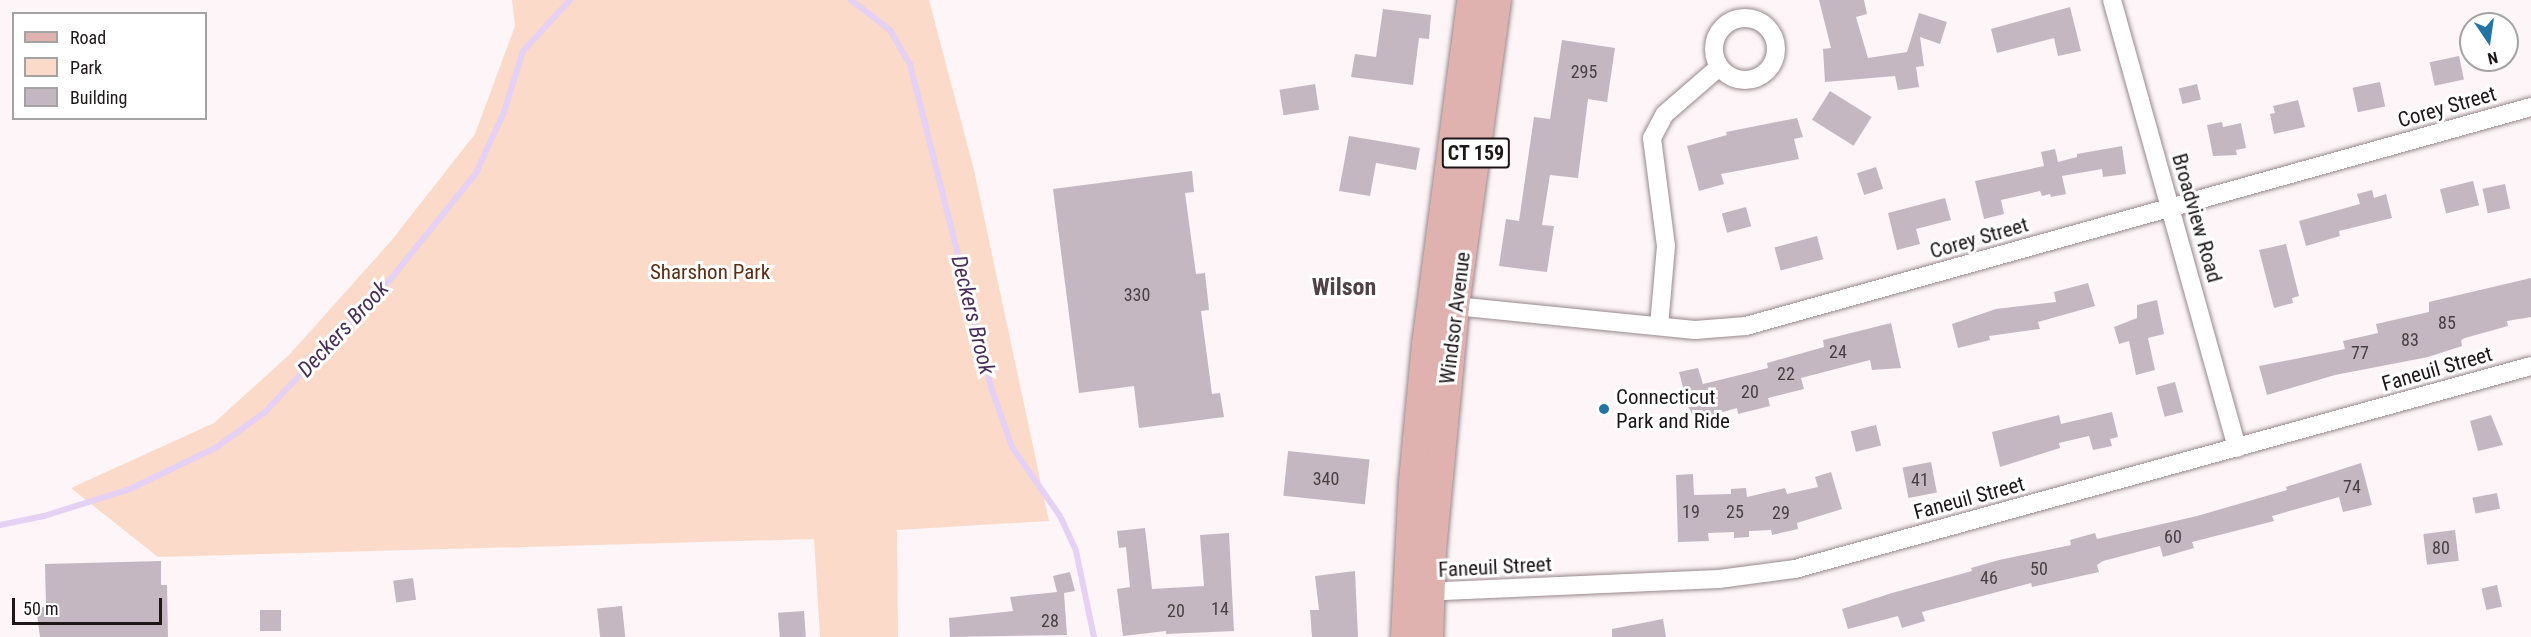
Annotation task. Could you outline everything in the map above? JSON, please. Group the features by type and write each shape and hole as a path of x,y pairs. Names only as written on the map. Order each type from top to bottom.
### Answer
{"main road":[{"name":"Windsor Avenue","path":"1404,637 1418,592 1470,0"},
{"name":"Windsor Avenue","path":"1442,305 1497,0"},
{"name":"Windsor Avenue","path":"1418,592 1429,637"}],"street":[{"name":"Broadview Road","path":"2112,0 2237,448"},
{"path":"1659,326 1666,246 1652,138 1665,114 1719,67"},
{"name":"Corey Street","path":"1442,305 1659,326 1721,330 1746,326 2531,107"},
{"name":"Faneuil Street","path":"1418,592 1719,579 1786,571 2531,366"}],"green space":[{"name":"Sharshon Park","path":"512,0 929,0 974,170 1049,521 897,530 898,637 820,637 814,539 158,557 71,488 214,423 290,354 391,241 475,134 515,26"}],"building":[{"path":"1819,0 1864,0 1867,14 1856,17 1868,58 1907,52 1919,13 1947,22 1940,44 1920,37 1924,66 1916,67 1919,87 1898,90 1895,76 1825,82 1823,49 1831,48"},
{"path":"2070,7 2081,51 2058,56 2054,38 1997,53 1991,29"},
{"path":"1383,9 1431,15 1429,39 1419,38 1413,85 1351,77 1355,54 1376,57"},
{"path":"1562,40 1615,48 1607,102 1588,99 1578,178 1550,175 1542,225 1554,226 1547,272 1499,266 1506,219 1519,221 1534,117 1550,119"},
{"path":"2459,56 2459,72 2462,72 2464,79 2435,86 2430,62"},
{"path":"2380,82 2385,106 2358,112 2353,88"},
{"path":"1315,84 1319,110 1284,115 1279,90"},
{"path":"2197,84 2201,100 2182,104 2179,89"},
{"path":"1830,91 1872,117 1854,146 1812,120"},
{"path":"2298,100 2305,127 2274,134 2270,114 2275,113 2273,106"},
{"path":"1797,118 1803,137 1794,139 1799,159 1721,174 1724,184 1699,191 1687,146 1727,135 1726,132"},
{"path":"2222,122 2223,127 2241,123 2246,148 2236,150 2237,155 2213,156 2207,125"},
{"path":"1349,136 1420,148 1416,170 1376,163 1370,196 1339,191"},
{"path":"2122,146 2126,174 2103,177 2102,169 2062,176 2066,194 2042,196 2040,191 2001,200 2004,214 1984,219 1975,181 2044,166 2041,152 2055,149 2058,162 2077,157 2077,154"},
{"path":"1876,167 1883,189 1864,195 1857,173"},
{"path":"1192,171 1194,192 1185,193 1196,274 1205,273 1209,310 1201,311 1212,394 1220,393 1224,417 1139,428 1134,386 1079,393 1053,189"},
{"path":"2473,181 2479,205 2446,213 2440,189"},
{"path":"2505,184 2510,208 2488,213 2483,189"},
{"path":"2372,190 2374,198 2386,194 2392,218 2339,231 2340,236 2306,246 2299,221 2360,204 2357,194"},
{"path":"1945,198 1951,220 1916,229 1920,244 1897,250 1888,213"},
{"path":"1746,207 1751,226 1727,233 1722,213"},
{"path":"1817,236 1823,259 1781,271 1774,247"},
{"path":"2286,244 2299,296 2292,298 2293,303 2274,308 2259,250"},
{"path":"2531,278 2531,317 2507,321 2508,326 2465,338 2461,340 2462,346 2428,357 2335,375 2267,395 2259,366 2345,349 2343,341 2378,333 2376,324 2429,312 2429,302"},
{"path":"2088,283 2095,306 2038,322 2040,329 1989,336 1990,340 1958,348 1952,324 1996,309 2056,302 2054,292"},
{"path":"2157,300 2164,334 2148,338 2155,370 2136,375 2129,341 2119,344 2114,327 2137,318 2137,305"},
{"path":"1891,323 1901,368 1872,370 1870,360 1801,378 1804,389 1768,398 1770,406 1738,414 1737,408 1695,420 1688,406 1679,372 1698,368 1703,384 1768,368 1767,363 1824,347 1823,340"},
{"path":"2175,382 2183,412 2165,417 2157,387"},
{"path":"2112,412 2118,437 2110,439 2112,446 2093,450 2089,436 2059,443 2060,448 2000,467 1992,432 2059,415 2061,424"},
{"path":"2491,415 2503,445 2478,451 2470,421"},
{"path":"1876,425 1881,445 1856,452 1851,431"},
{"path":"1288,451 1370,460 1365,504 1283,496"},
{"path":"1931,462 1937,492 1908,498 1903,468"},
{"path":"2361,463 2372,505 2343,512 2339,497 2272,516 2274,521 2192,542 2194,548 2163,557 2160,546 2103,561 2097,565 2099,572 2032,587 2031,583 1922,612 1925,621 1902,628 1898,616 1848,629 1842,609 1972,571 1971,568 1999,560 2071,545 2070,540 2095,533 2097,539 2197,516 2287,490 2286,487"},
{"path":"1831,472 1842,509 1797,523 1798,529 1772,535 1771,530 1749,531 1749,537 1734,538 1734,532 1708,533 1709,541 1678,542 1676,475 1693,474 1694,495 1731,494 1731,489 1746,488 1747,497 1785,488 1787,494 1818,487 1815,477"},
{"path":"2497,493 2500,509 2476,513 2472,498"},
{"path":"1145,528 1152,589 1204,586 1200,535 1229,533 1234,631 1166,634 1166,631 1123,636 1117,589 1130,587 1126,547 1119,548 1117,531"},
{"path":"2455,530 2459,561 2427,565 2423,534"},
{"path":"161,561 161,585 167,585 168,637 40,637 36,607 46,607 45,564"},
{"path":"1355,571 1358,637 1312,637 1310,610 1319,610 1315,576"},
{"path":"1070,572 1075,591 1064,593 1067,635 950,637 949,618 1013,611 1010,597 1057,592 1053,576"},
{"path":"413,578 416,600 396,603 393,581"},
{"path":"2497,585 2502,606 2486,610 2481,589"},
{"path":"622,606 625,637 600,637 597,609"},
{"path":"260,610 281,610 281,631 260,631"},
{"path":"804,611 806,637 780,637 778,613"},
{"path":"1663,619 1666,637 1612,637 1612,629"}],"waterway":[{"name":"Deckers Brook","path":"0,525 44,516 130,489 217,447 265,412 389,281 476,173 504,112 523,51 570,0"},
{"name":"Deckers Brook","path":"851,0 890,30 910,64 991,387 1012,447 1060,516 1076,551 1094,637"}],"place":[{"name":"Connecticut Park and Ride","path":"1604,409"}],"district":[{"name":"Wilson","path":"1344,288"}]}
